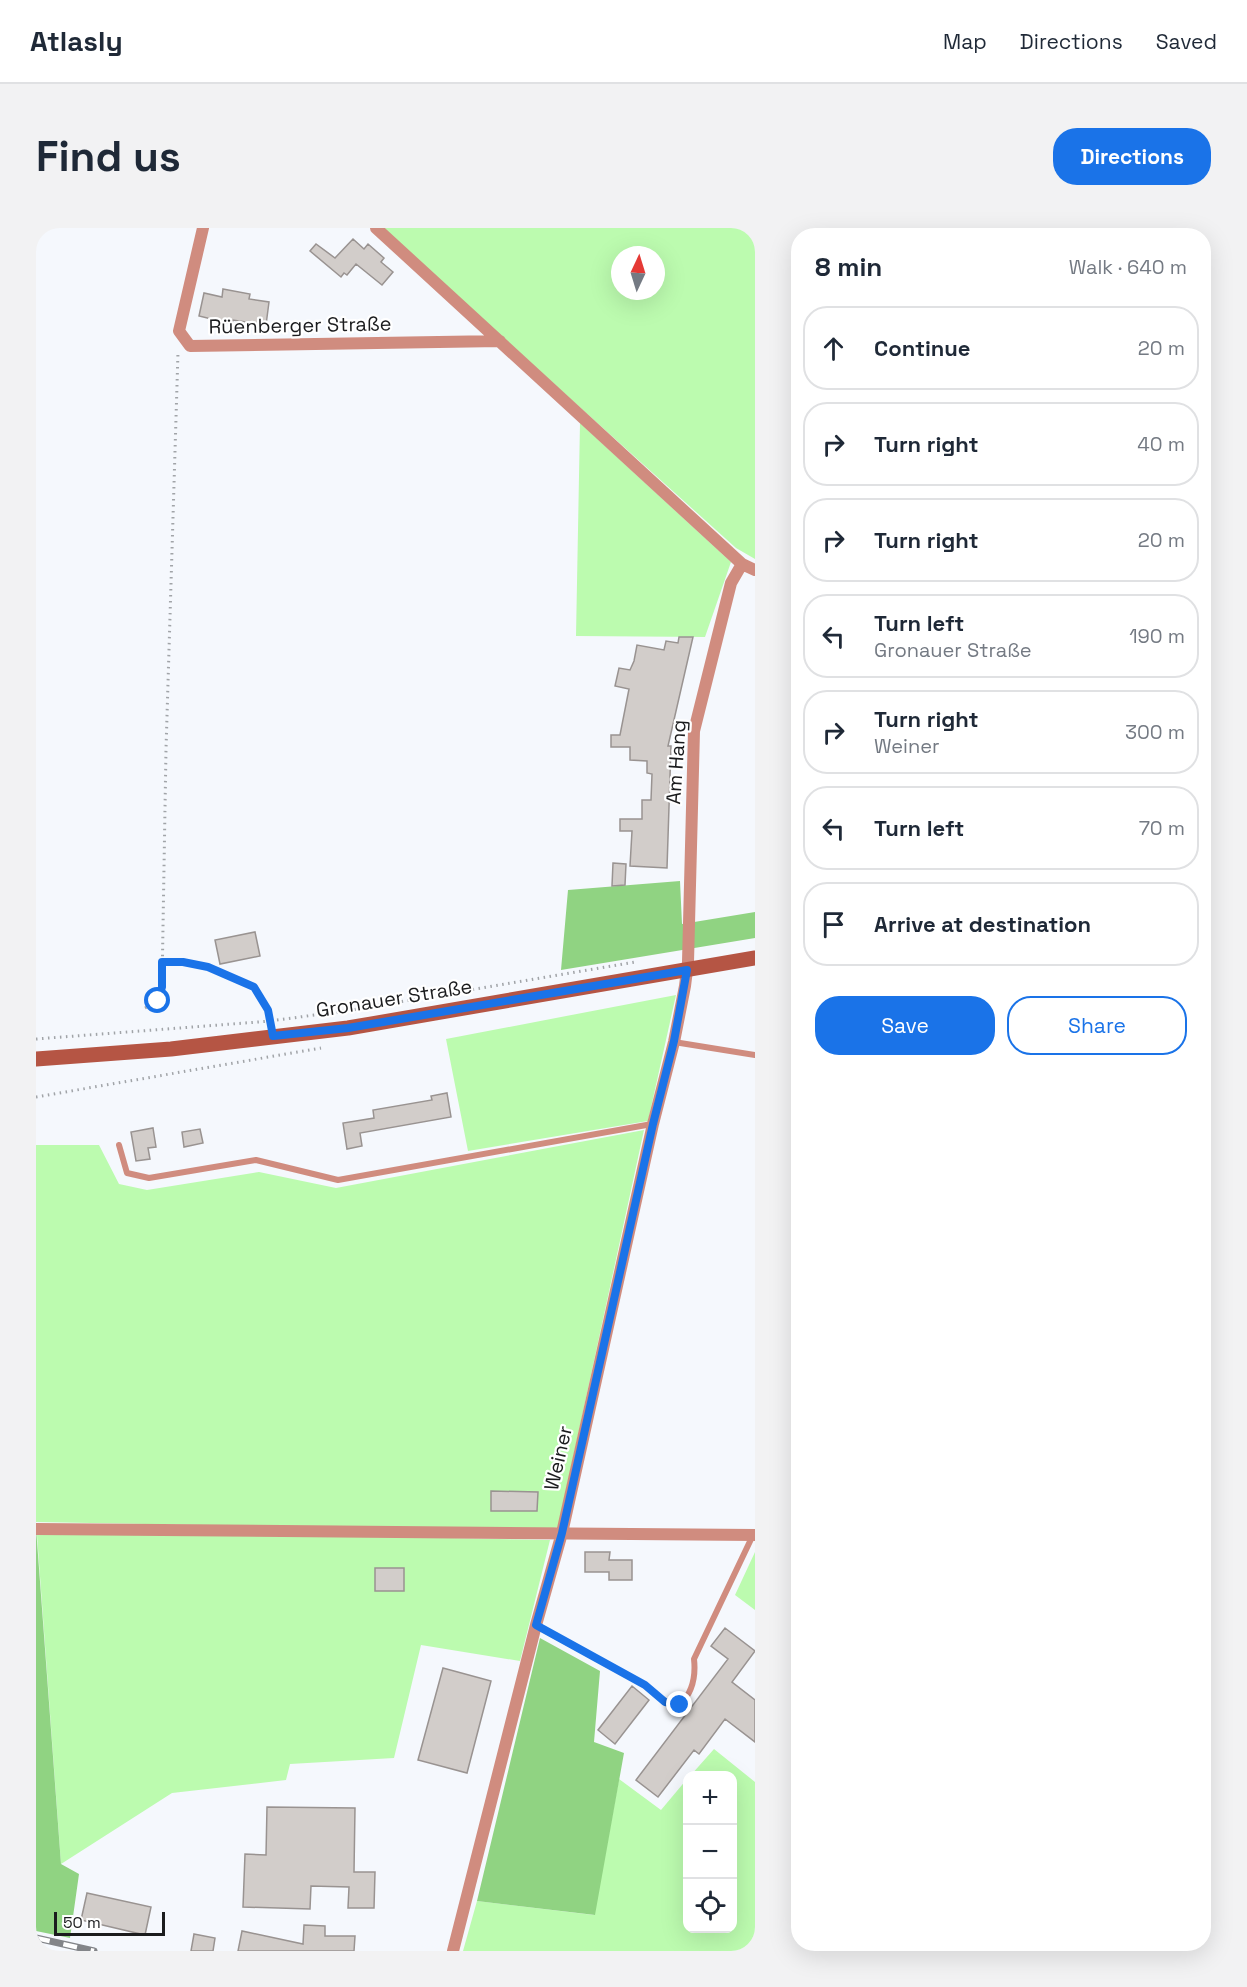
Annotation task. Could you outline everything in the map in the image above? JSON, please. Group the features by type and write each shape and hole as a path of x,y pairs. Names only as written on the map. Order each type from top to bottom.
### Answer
{"main road":[{"name":"Gronauer Straße","path":"36,1059 171,1049 272,1029 348,1028 755,958"}],"street":[{"name":"Rüenberger Straße","path":"202,228 179,331 190,346 500,341"},
{"path":"376,228 742,564 755,570"},
{"name":"Am Hang","path":"687,970 694,731 731,583 742,564"},
{"name":"Weiner","path":"453,1951 536,1625 562,1533 653,1124 674,1041 687,970"},
{"path":"36,1529 754,1535"}],"lane":[{"path":"674,1041 755,1055"},
{"path":"119,1145 127,1173 149,1178 256,1160 338,1180 653,1124"},
{"path":"536,1625 645,1685 665,1702 680,1705 688,1697 696,1675 694,1659 754,1535"}],"path":[{"path":"145,1008 158,1001 162,987 176,369 178,346 183,336"},
{"path":"36,1039 272,1029 345,1011 641,961"},
{"path":"162,962 183,962 208,967 254,987 265,1003 272,1029"}],"green space":[{"path":"381,228 755,228 755,559 736,548"},
{"path":"580,423 731,562 705,637 576,636"},
{"path":"680,881 682,924 755,912 755,938 561,970 568,890"},
{"path":"676,995 648,1121 468,1151 446,1039"},
{"path":"644,1130 558,1527 540,1531 36,1522 36,1145 99,1145 119,1184 147,1190 259,1172 336,1188"},
{"path":"36,1528 61,1864 79,1874 70,1938 36,1931"},
{"path":"262,1534 550,1540 520,1661 421,1645 394,1758 290,1764 286,1780 172,1793 61,1864 37,1535"},
{"path":"755,1552 755,1610 735,1595"},
{"path":"540,1638 600,1671 594,1742 624,1753 595,1915 477,1901"},
{"path":"714,1749 755,1782 755,1951 463,1951 477,1901 594,1915 619,1779 661,1810 683,1784 683,1933 737,1933 737,1771 695,1771"}],"building":[{"path":"353,239 364,249 368,244 384,258 381,262 393,272 382,285 356,264 347,275 344,273 341,277 310,251 316,244 335,258"},
{"path":"223,289 250,294 249,299 269,302 266,325 233,320 232,324 199,316 204,293 222,297"},
{"path":"679,637 693,637 668,746 671,746 667,868 630,866 632,831 620,831 620,819 642,819 642,800 651,800 652,774 647,773 647,761 630,760 630,747 611,747 611,735 620,735 629,689 615,686 619,668 630,670 637,645 664,650 666,641 678,643"},
{"path":"613,863 626,864 625,885 612,886"},
{"path":"255,932 260,956 220,964 215,940"},
{"path":"447,1093 451,1117 360,1133 362,1146 347,1149 343,1123 374,1118 373,1110 432,1100 431,1096"},
{"path":"153,1128 156,1147 148,1148 150,1159 136,1161 131,1132"},
{"path":"200,1129 203,1143 184,1147 182,1132"},
{"path":"491,1491 538,1492 537,1511 491,1511"},
{"path":"585,1552 610,1552 609,1560 632,1560 632,1580 609,1580 609,1572 585,1572"},
{"path":"375,1568 404,1568 404,1591 375,1591"},
{"path":"725,1628 755,1651 732,1682 755,1700 755,1742 725,1719 699,1754 694,1750 658,1797 636,1780 728,1659 711,1646"},
{"path":"443,1668 491,1681 467,1773 418,1760"},
{"path":"632,1686 649,1700 615,1744 598,1730"},
{"path":"267,1807 355,1808 354,1872 375,1872 374,1908 348,1908 349,1887 311,1886 310,1909 243,1907 245,1854 266,1855"},
{"path":"87,1893 151,1907 145,1935 81,1920"},
{"path":"304,1925 325,1926 325,1936 355,1936 354,1951 238,1951 242,1931 303,1944"},
{"path":"194,1934 215,1938 213,1951 191,1951"}],"railway":[{"path":"36,1938 94,1951"}],"route":[{"path":"158,1001 162,987 162,962 183,962 208,967 254,987 268,1010 273,1036 348,1028 687,970 674,1041 653,1124 562,1533 536,1625 645,1685 665,1702 680,1705"}]}
